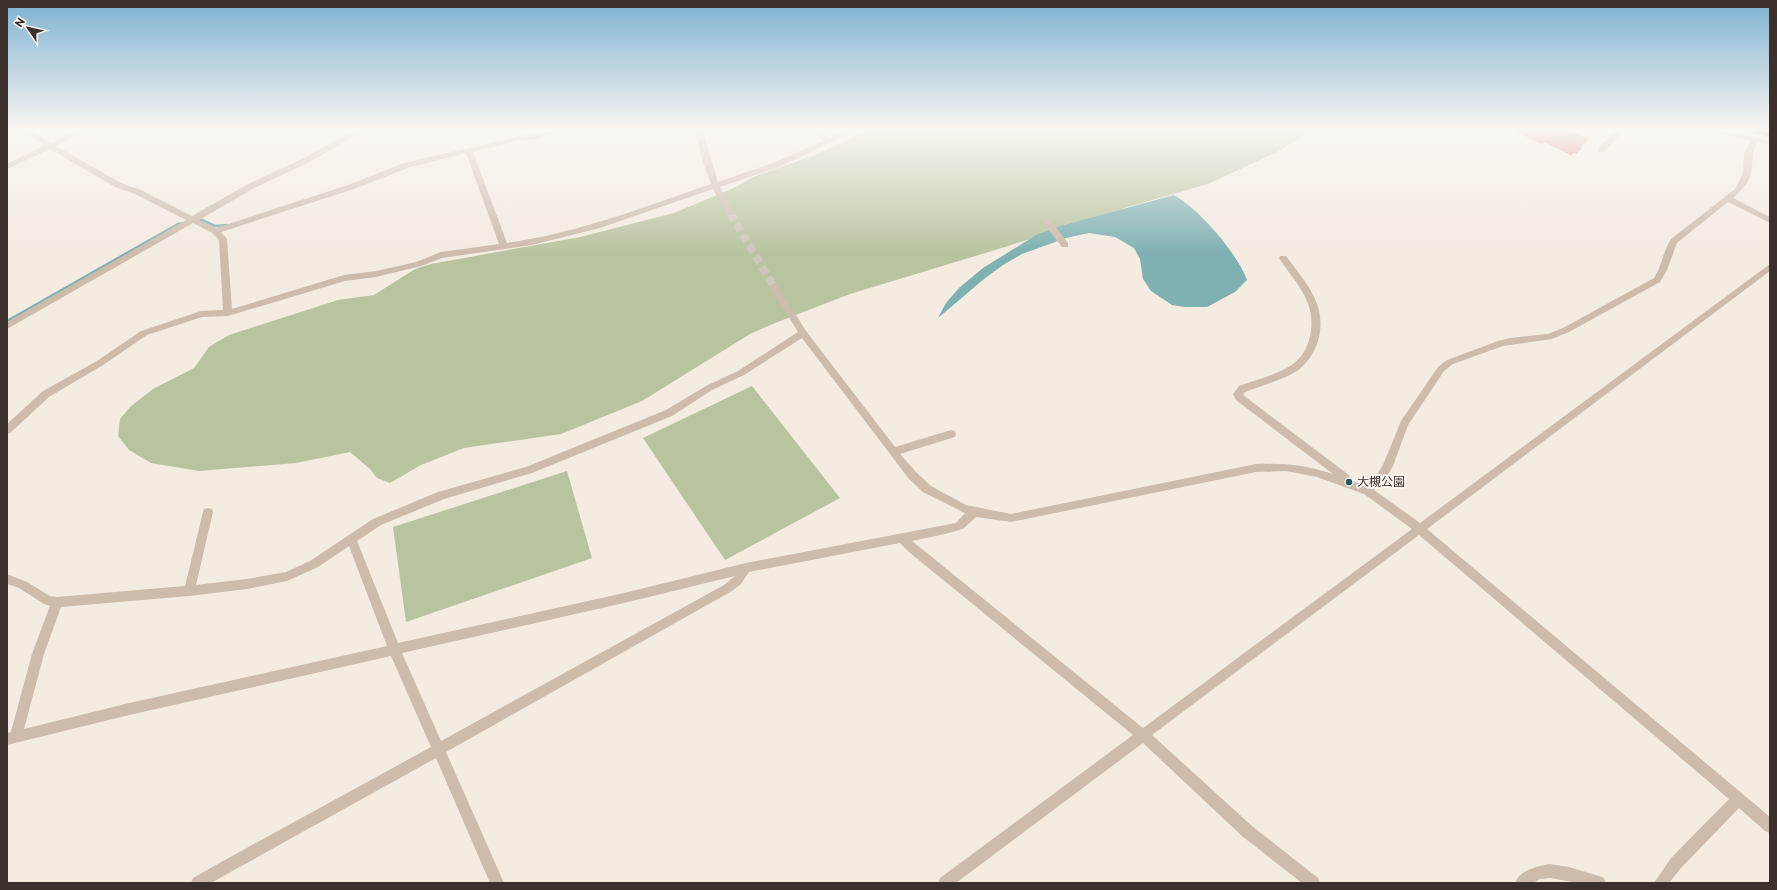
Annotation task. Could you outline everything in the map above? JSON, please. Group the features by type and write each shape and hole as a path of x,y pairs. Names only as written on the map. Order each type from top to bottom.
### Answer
{"street":[{"path":"93,171 118,185 138,192 193,219 215,231 223,239 228,313"},
{"path":"7,326 193,219 252,186 284,171"},
{"path":"215,231 352,187 393,171"},
{"path":"477,171 504,245"},
{"path":"709,171 714,185 730,213"},
{"path":"7,430 46,394 100,363 124,345 144,333 201,314 228,313 344,278 376,274 418,264 441,255 532,242 600,225 759,171"},
{"path":"1367,491 1381,477 1388,466 1404,424 1441,369 1450,362 1506,342 1549,337 1566,330 1657,280 1663,273 1668,260 1669,248 1674,241 1718,204 1728,199 1738,190 1744,180 1747,171"},
{"path":"1728,199 1770,220"},
{"path":"1047,222 1066,245"},
{"path":"1283,258 1312,299 1317,312 1316,334 1309,352 1292,370 1242,389 1238,394 1239,397 1337,474 1387,504 1420,529 1770,826"},
{"path":"944,883 1770,267"},
{"path":"774,287 803,333 893,452 913,476 927,489 946,501 974,512 1011,518 1256,468 1286,467 1318,473 1367,491"},
{"path":"7,579 23,585 48,601 57,602 247,584 287,576 314,564 377,522 435,497 528,470 669,413 709,388 747,369 803,333"},
{"path":"893,452 951,434"},
{"path":"189,590 208,512"},
{"path":"11,737 394,648 624,598 746,568 955,527 974,512"},
{"path":"901,537 913,550 1142,735 1246,831 1313,883"},
{"path":"351,538 394,648 497,883"},
{"path":"198,883 251,852 728,588 737,581 746,568"},
{"path":"11,737 38,654 57,602"},
{"path":"1661,883 1676,863 1738,799"},
{"path":"1522,883 1533,874 1555,869 1599,883"}],"green space":[{"path":"771,171 1237,171 1208,184 1128,207 1005,247 850,294 750,334 642,401 561,434 464,448 421,465 390,483 377,478 370,469 350,452 296,463 199,471 151,463 129,450 118,436 120,419 130,407 153,389 194,368 209,347 229,335 338,300 374,295 415,269 431,264 580,237 674,213 736,187 753,177"},
{"path":"752,386 840,498 725,560 643,438"},
{"path":"567,471 592,558 406,622 393,527"}],"water":[{"path":"1174,195 1206,221 1235,257 1247,280 1235,292 1207,307 1185,307 1172,305 1151,291 1143,279 1140,259 1134,248 1115,237 1089,233 1066,238 1022,254 1003,265 984,279 938,318 946,303 959,288 983,268 1036,235 1061,226"}],"waterway":[{"path":"197,221 202,220 215,226 227,225"},
{"path":"7,321 178,224 183,223"}],"tunnel":[{"path":"730,213 774,287"}],"place":[{"name":"大槻公園","path":"1349,482"}]}
